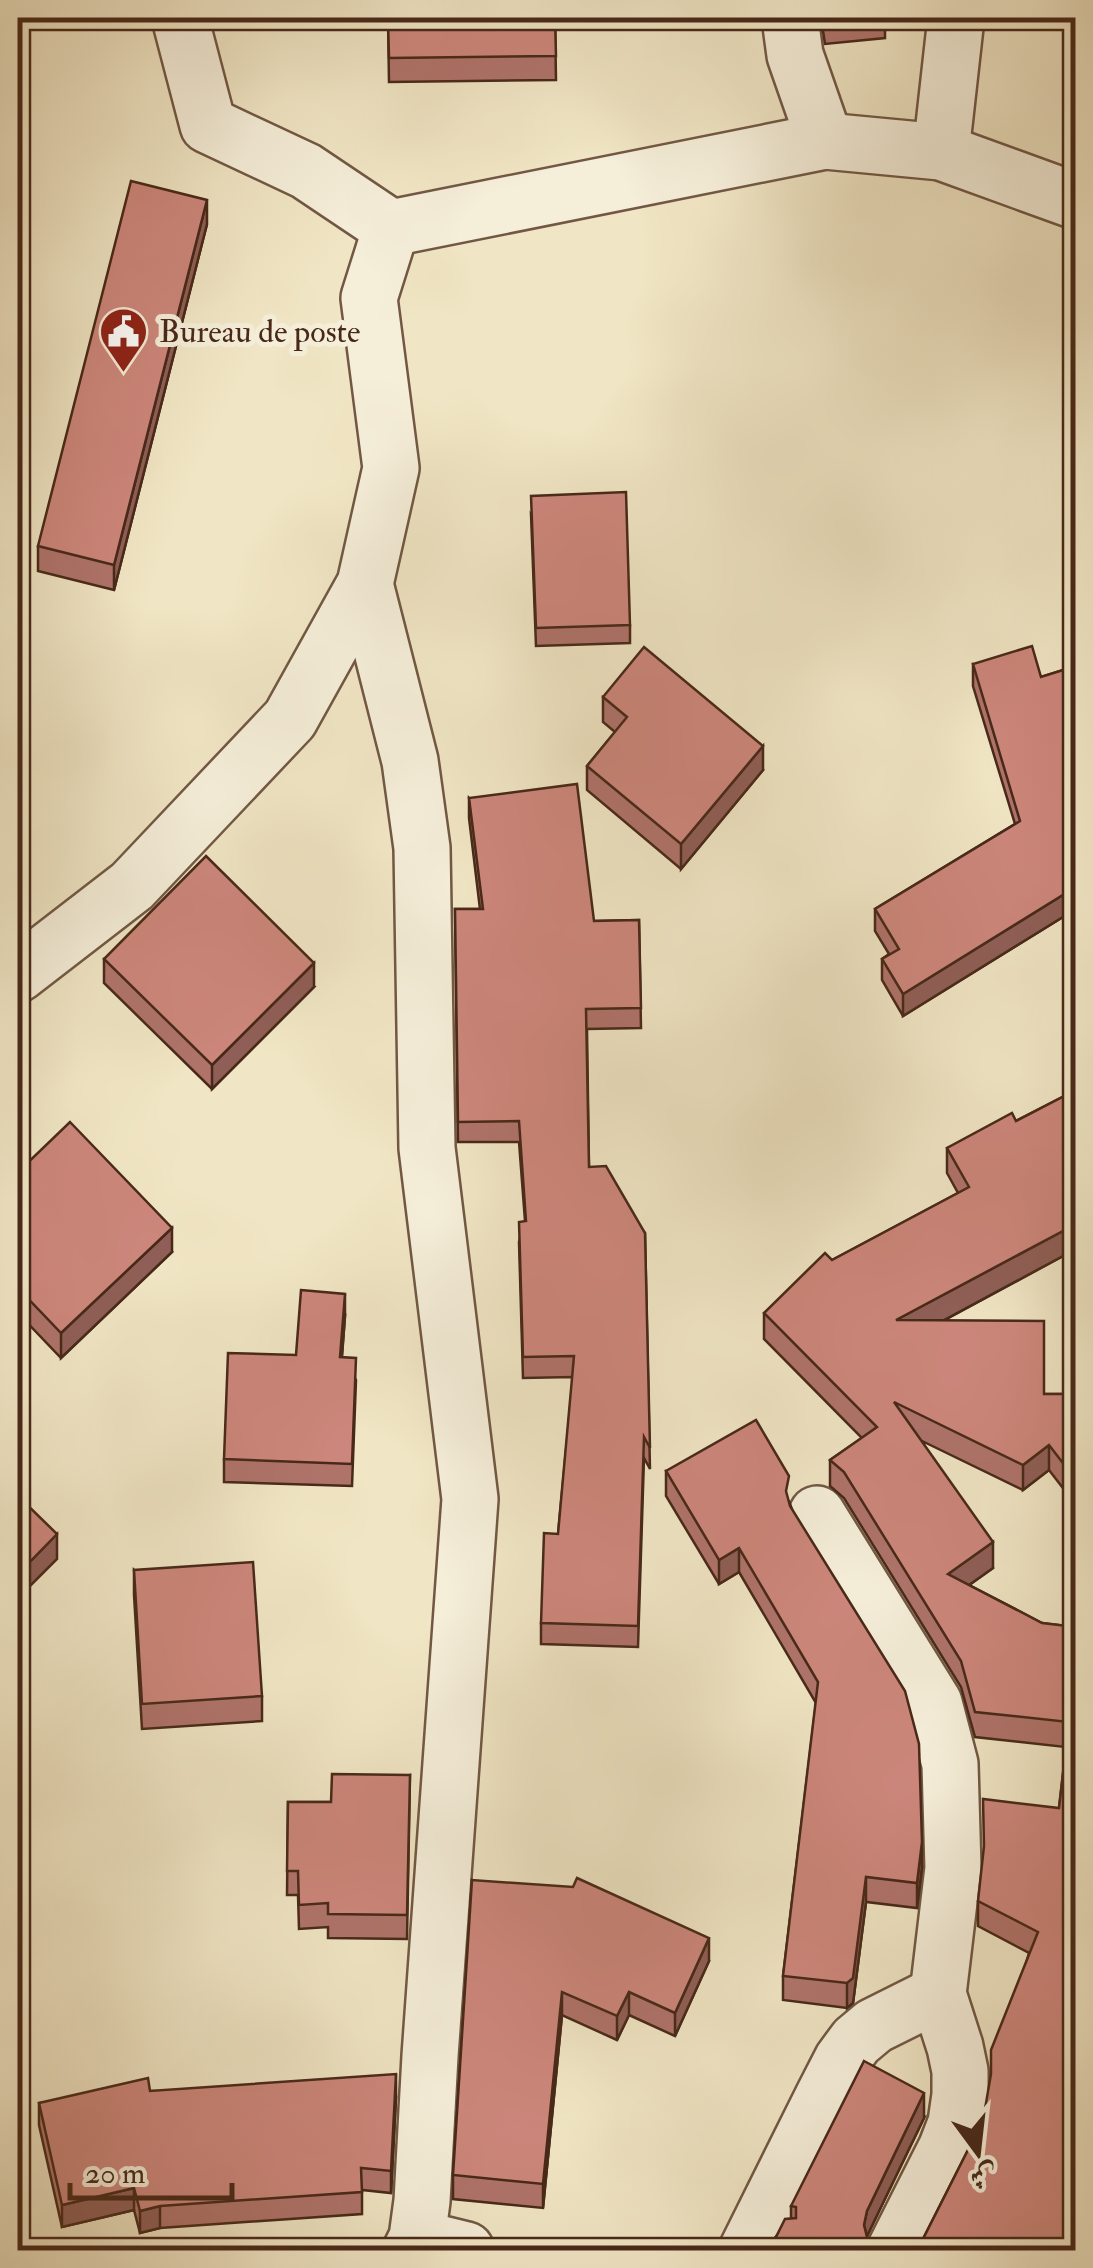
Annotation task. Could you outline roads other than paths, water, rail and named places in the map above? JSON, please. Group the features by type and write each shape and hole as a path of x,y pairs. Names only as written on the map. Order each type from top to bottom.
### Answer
{"street":[{"path":"180,18 208,125 306,172 391,228 825,141 940,152 1076,201"},
{"path":"790,18 795,55 825,141"},
{"path":"940,152 956,18"},
{"path":"18,974 132,886 290,719 365,584 391,468 369,298 391,228"},
{"path":"365,584 410,760 422,848 427,1148 470,1500 422,2201 431,2246"},
{"path":"817,1514 934,1702 950,1764 952,1868 938,1994 960,2071 956,2123 895,2250"},
{"path":"746,2250 842,2060 856,2041 874,2026 938,1994"}],"place":[{"name":"Bureau de poste","path":"124,374"}]}
